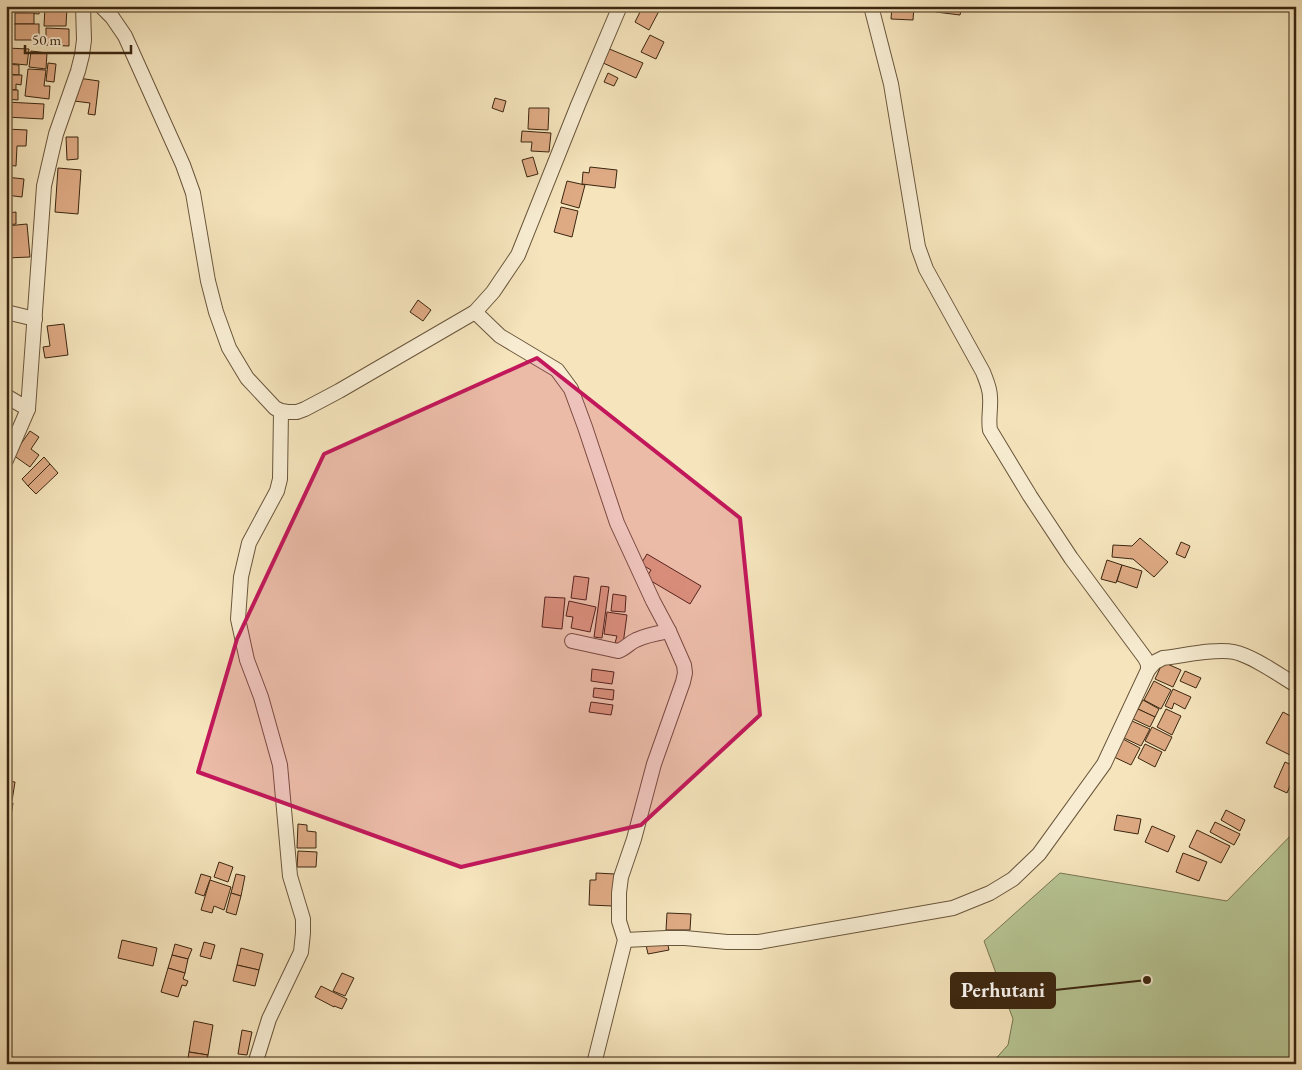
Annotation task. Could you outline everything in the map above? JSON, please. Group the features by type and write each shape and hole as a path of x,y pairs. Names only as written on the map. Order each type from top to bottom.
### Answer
{"street":[{"path":"6,460 28,409 44,186 56,134 82,55 84,40 83,6"},
{"path":"101,6 112,17 125,36 183,165 193,193 208,281 216,312 229,348 247,378 281,412 297,412 339,391 475,312 493,292 518,255 620,6"},
{"path":"871,6 891,84 918,247 926,268 983,372 990,396 990,430 1070,558 1145,658 1148,670"},
{"path":"6,312 35,319"},
{"path":"475,312 500,336 557,370 571,389 616,523 684,665 683,682 654,764 634,839 621,877 619,921 626,940 594,1064"},
{"path":"6,396 28,409"},
{"path":"255,1064 269,1019 301,952 303,933 303,919 290,876 280,765 261,697 247,660 238,619 241,577 249,542 276,492 280,479 281,412"},
{"path":"572,641 618,651 623,650 636,640 669,631"},
{"path":"626,940 685,938 727,942 760,942 953,908 990,894 1013,879 1038,854 1104,764 1148,670 1155,662 1163,658 1219,651 1234,652 1251,658 1296,685"}],"highlighted area":[{"path":"537,358 740,518 760,715 641,825 461,867 198,772 237,639 324,454"}],"green space":[{"path":"1296,830 1296,1064 991,1064 1008,1045 1013,1019 984,941 1060,873 1227,901"}],"building":[{"path":"12,6 40,6 39,14 12,12"},
{"path":"45,6 67,6 66,26 44,26"},
{"path":"643,6 650,6 659,11 649,30 635,22"},
{"path":"892,6 914,6 913,20 891,19"},
{"path":"937,6 962,6 960,15 936,12"},
{"path":"15,13 34,13 34,24 15,24"},
{"path":"15,24 39,24 39,40 15,40"},
{"path":"46,28 69,29 69,46 46,45"},
{"path":"650,35 664,42 656,59 641,52"},
{"path":"6,48 29,49 27,65 6,63"},
{"path":"607,48 643,63 636,78 601,62"},
{"path":"31,51 47,53 46,69 29,67"},
{"path":"48,63 56,64 54,82 46,81"},
{"path":"6,64 19,65 19,75 6,74"},
{"path":"28,69 46,70 44,86 50,86 49,99 25,96"},
{"path":"608,73 618,78 614,86 604,82"},
{"path":"6,75 22,75 21,85 16,84 16,90 6,89"},
{"path":"78,78 99,81 95,115 88,114 90,103 74,101"},
{"path":"6,90 18,90 18,100 6,99"},
{"path":"495,98 506,101 503,112 492,108"},
{"path":"6,102 44,104 43,119 6,117"},
{"path":"529,108 549,108 548,130 528,129"},
{"path":"6,129 27,130 26,146 17,146 16,166 6,165"},
{"path":"522,131 551,133 549,152 531,151 532,142 521,142"},
{"path":"66,137 78,137 78,159 67,160"},
{"path":"533,157 538,174 527,177 522,160"},
{"path":"590,167 617,170 615,188 582,184 583,172 589,173"},
{"path":"58,168 81,170 78,214 55,212"},
{"path":"6,177 24,179 22,197 6,195"},
{"path":"567,181 585,185 579,208 561,203"},
{"path":"6,207 8,207 9,213 16,212 16,224 6,225"},
{"path":"561,207 578,211 572,237 554,232"},
{"path":"27,224 30,257 6,258 6,226"},
{"path":"418,300 431,310 423,321 410,312"},
{"path":"64,324 68,355 45,358 43,347 50,346 47,326"},
{"path":"30,431 39,437 31,449 39,455 30,467 13,455"},
{"path":"44,457 50,464 28,486 22,479"},
{"path":"50,464 58,473 36,494 28,486"},
{"path":"1140,538 1168,562 1154,577 1133,559 1112,557 1113,545 1132,546"},
{"path":"1181,542 1190,546 1185,558 1176,554"},
{"path":"647,554 701,586 690,604 646,578 651,570 641,564"},
{"path":"1107,560 1122,565 1116,583 1101,579"},
{"path":"1122,565 1142,571 1137,588 1117,581"},
{"path":"574,576 589,578 586,600 571,598"},
{"path":"601,586 609,587 602,638 594,637"},
{"path":"613,594 626,596 625,612 611,611"},
{"path":"545,597 565,598 562,629 542,627"},
{"path":"569,601 596,607 590,632 571,628 573,617 566,616"},
{"path":"607,612 627,615 623,644 615,643 617,636 604,634"},
{"path":"1163,662 1181,670 1173,687 1155,679"},
{"path":"592,669 614,672 612,684 591,681"},
{"path":"1185,671 1201,678 1196,688 1180,681"},
{"path":"1154,681 1171,690 1161,709 1144,700"},
{"path":"594,688 614,690 613,700 593,697"},
{"path":"1173,689 1191,697 1185,709 1174,703 1172,709 1165,706"},
{"path":"1143,700 1159,709 1155,717 1138,709"},
{"path":"591,702 613,705 611,715 589,712"},
{"path":"1138,709 1155,717 1150,727 1133,719"},
{"path":"1166,709 1181,716 1172,735 1157,727"},
{"path":"1283,712 1296,719 1296,758 1266,743"},
{"path":"1132,721 1150,729 1141,746 1124,738"},
{"path":"1152,727 1172,737 1165,751 1145,741"},
{"path":"1123,739 1140,748 1131,765 1114,757"},
{"path":"1145,744 1162,752 1155,767 1138,758"},
{"path":"1285,762 1296,767 1296,773 1287,793 1274,787"},
{"path":"6,781 15,782 12,801 6,800"},
{"path":"6,802 13,803 11,816 6,815"},
{"path":"1226,810 1245,820 1240,831 1221,820"},
{"path":"1117,815 1141,819 1138,834 1114,830"},
{"path":"1215,822 1240,834 1234,845 1210,832"},
{"path":"298,824 307,825 307,831 316,832 316,848 297,848"},
{"path":"1152,826 1175,836 1168,852 1145,842"},
{"path":"1197,830 1230,846 1221,863 1189,847"},
{"path":"298,851 317,852 316,867 297,867"},
{"path":"1183,853 1207,862 1199,881 1176,872"},
{"path":"219,862 233,867 228,882 214,877"},
{"path":"596,873 615,874 613,906 589,905 590,880 596,880"},
{"path":"201,874 211,877 204,896 195,893"},
{"path":"236,874 245,876 241,896 231,893"},
{"path":"210,880 231,887 224,910 214,906 212,913 201,910"},
{"path":"231,893 241,896 236,915 226,912"},
{"path":"667,913 691,914 690,930 666,930"},
{"path":"122,940 157,948 153,966 118,958"},
{"path":"667,941 669,950 648,954 646,945"},
{"path":"204,942 215,945 211,959 200,956"},
{"path":"175,944 192,949 188,959 172,955"},
{"path":"241,948 263,954 259,970 237,965"},
{"path":"172,955 188,959 185,973 168,968"},
{"path":"237,965 259,970 255,986 233,981"},
{"path":"168,968 185,973 183,979 188,981 186,986 182,985 178,997 161,992"},
{"path":"342,973 354,978 345,996 333,991"},
{"path":"321,986 347,999 342,1009 315,997"},
{"path":"194,1021 213,1025 208,1055 189,1052"},
{"path":"242,1030 252,1032 247,1055 238,1054"},
{"path":"189,1052 208,1055 206,1064 187,1064"}],"place":[{"name":"Perhutani","path":"1147,980"}]}
